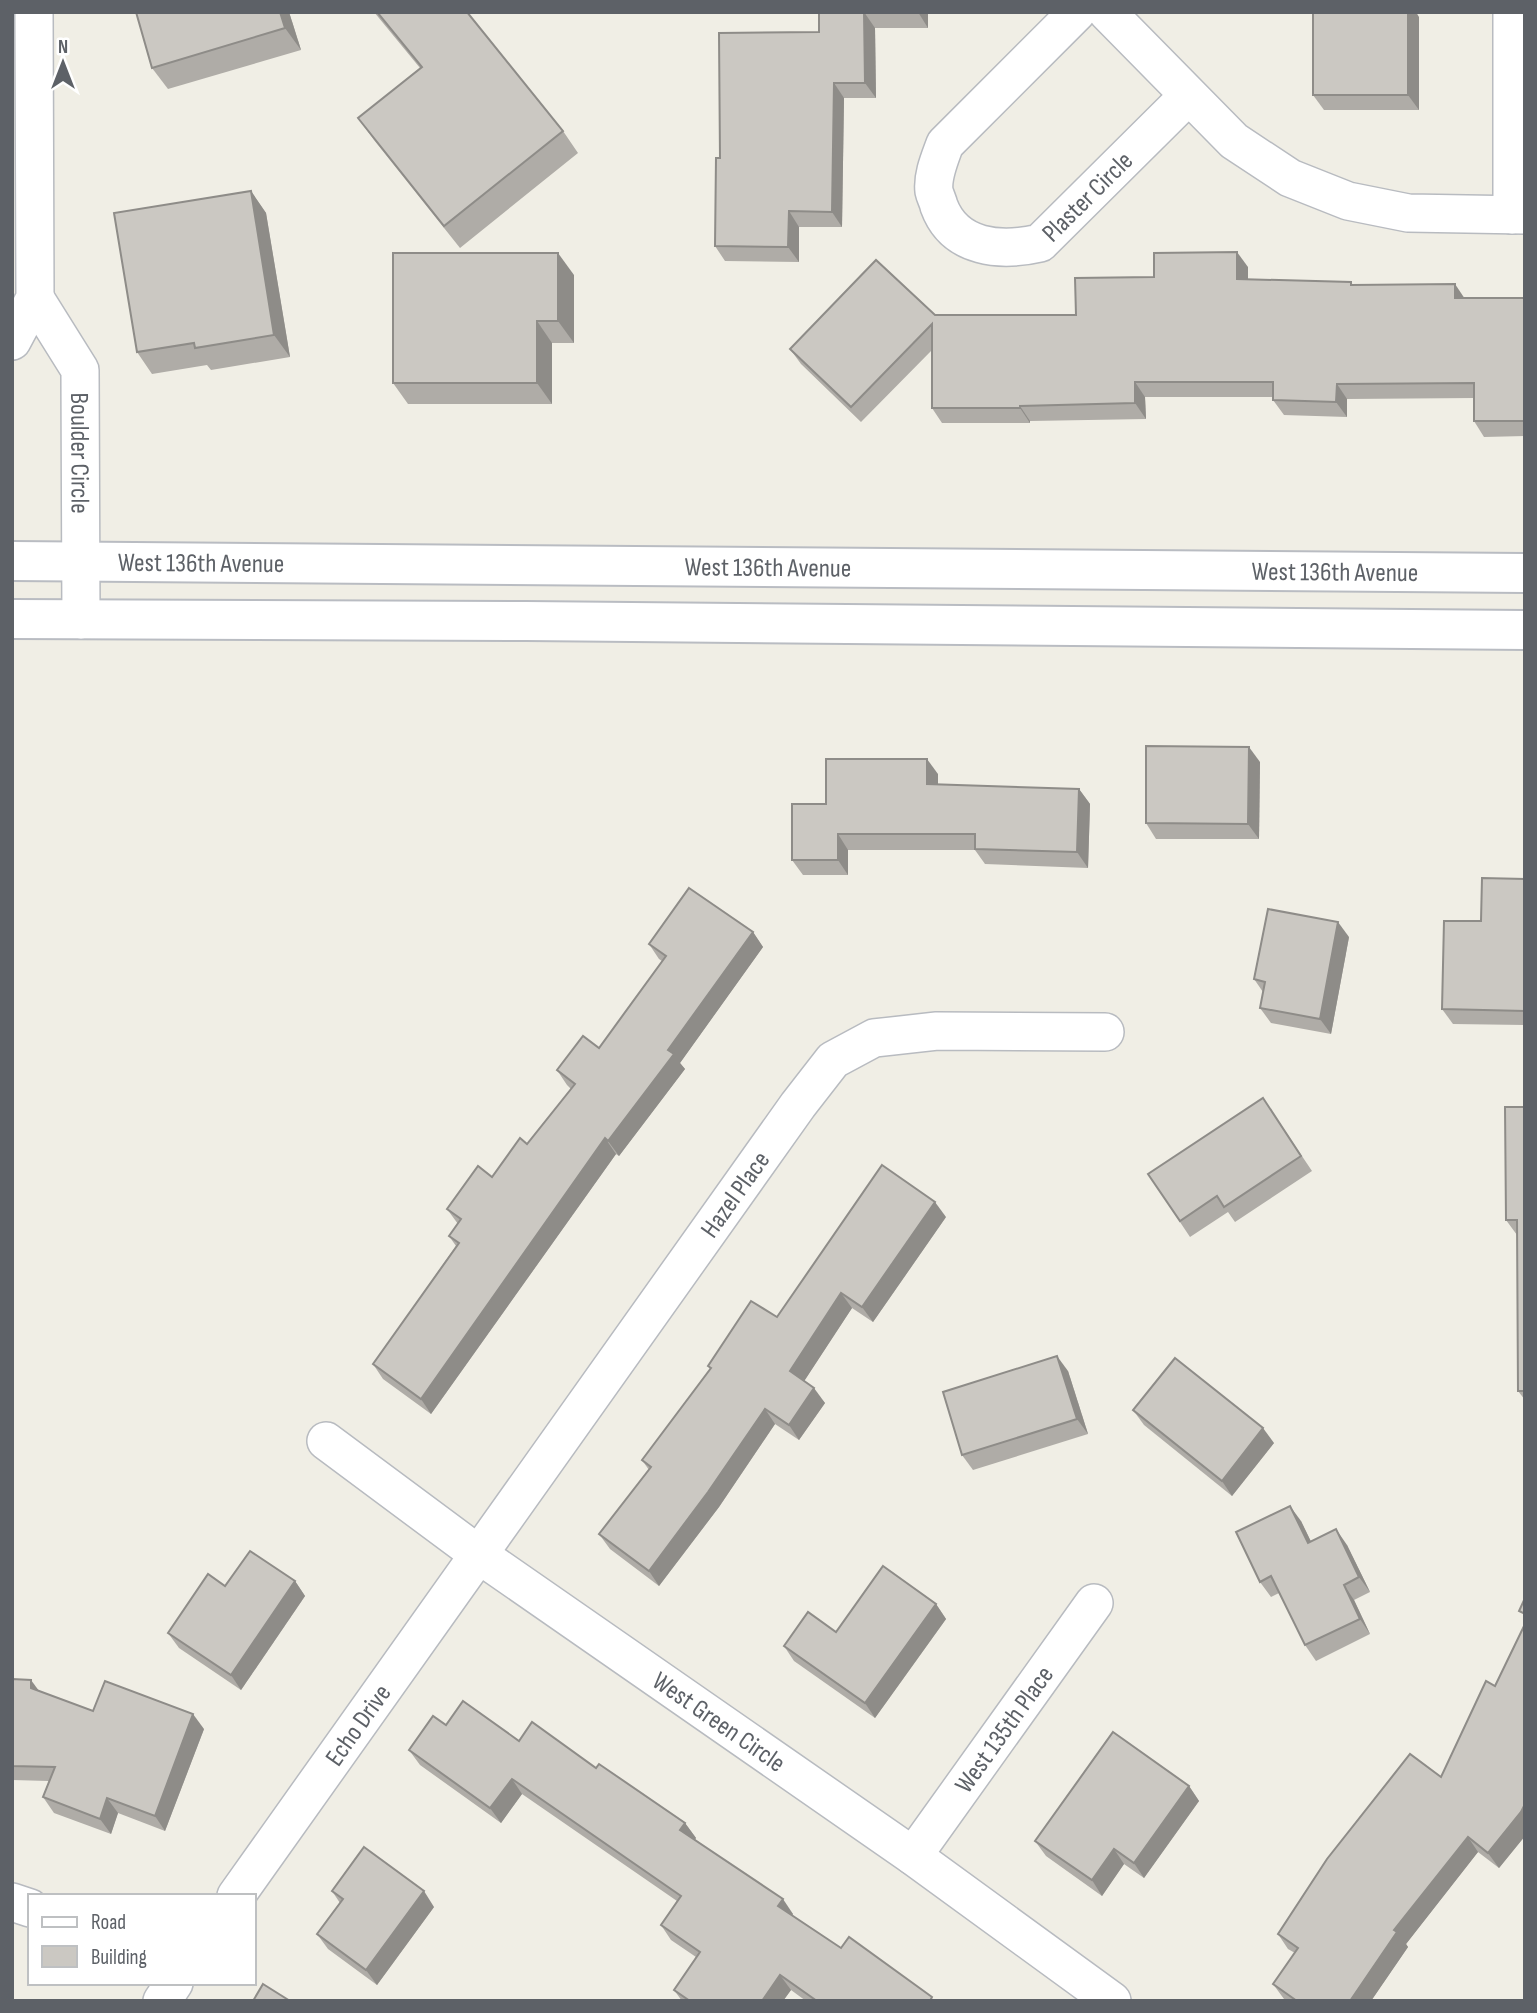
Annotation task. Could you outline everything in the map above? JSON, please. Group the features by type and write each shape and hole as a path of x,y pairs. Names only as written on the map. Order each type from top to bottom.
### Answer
{"main road":[{"name":"West 136th Avenue","path":"12,561 1525,573"},
{"name":"West 136th Avenue","path":"12,619 1525,630"}],"street":[{"path":"12,341 35,298 34,12"},
{"name":"Plaster Circle","path":"1077,12 945,144 936,173 934,191 943,217 955,232 968,240 997,247 1040,243 1188,96"},
{"path":"1107,12 1234,141 1290,178 1348,201 1408,213 1518,215 1512,12"},
{"name":"Boulder Circle","path":"35,298 80,370 81,620"},
{"name":"Hazel Place","path":"478,1554 798,1105 833,1060 874,1038 937,1031 1105,1032"},
{"name":"West Green Circle","path":"326,1441 478,1554 913,1856 1112,2001"},
{"name":"Echo Drive","path":"237,1894 478,1554"},
{"name":"West 135th Place","path":"913,1856 1094,1602"}],"building":[{"path":"136,12 280,12 285,28 152,68"},
{"path":"377,12 467,12 563,131 444,226 358,118 422,67"},
{"path":"819,12 864,12 865,83 834,83 832,212 789,211 788,247 715,246 716,158 720,158 719,33 819,32"},
{"path":"1313,12 1408,12 1408,95 1313,95"},
{"path":"251,191 274,335 195,348 194,343 137,352 114,213"},
{"path":"1237,252 1237,279 1351,282 1351,285 1455,284 1455,298 1525,298 1525,421 1474,421 1474,383 1337,384 1336,402 1273,400 1273,382 1135,382 1135,403 1020,408 932,408 932,324 851,407 790,349 876,260 935,315 1076,315 1075,278 1154,277 1154,253"},
{"path":"393,253 558,253 558,321 537,321 537,383 393,383"},
{"path":"1146,746 1249,747 1248,824 1146,823"},
{"path":"826,759 927,759 927,784 1079,789 1077,852 975,849 975,834 838,834 838,860 792,860 792,804 826,804"},
{"path":"1482,878 1525,879 1525,1011 1442,1009 1444,921 1481,921"},
{"path":"689,888 753,932 668,1050 674,1054 608,1141 605,1138 421,1399 373,1364 459,1243 449,1236 461,1219 447,1209 478,1166 492,1177 520,1138 527,1144 575,1084 557,1070 583,1036 599,1048 666,956 649,944"},
{"path":"1268,909 1338,922 1320,1019 1260,1008 1265,982 1254,979"},
{"path":"1263,1098 1301,1156 1224,1207 1217,1196 1180,1221 1148,1174"},
{"path":"1505,1107 1525,1107 1525,1391 1518,1391 1517,1220 1506,1220"},
{"path":"882,1165 935,1202 862,1307 841,1293 790,1371 814,1388 789,1425 765,1409 649,1571 599,1534 651,1467 642,1460 711,1368 708,1366 751,1301 777,1317"},
{"path":"1057,1356 1077,1419 962,1455 943,1392"},
{"path":"1175,1358 1263,1428 1222,1481 1133,1410"},
{"path":"1290,1506 1308,1543 1336,1529 1359,1577 1344,1585 1360,1619 1305,1645 1271,1576 1260,1582 1236,1532"},
{"path":"250,1551 295,1581 231,1675 168,1633 208,1574 225,1586"},
{"path":"883,1566 936,1604 865,1703 784,1646 808,1612 836,1632"},
{"path":"1525,1598 1525,1614 1519,1611"},
{"path":"1525,1624 1525,1804 1521,1812 1488,1853 1468,1837 1394,1930 1397,1932 1350,2001 1297,2001 1273,1984 1298,1948 1278,1934 1327,1859 1410,1754 1441,1777 1486,1681 1495,1686"},
{"path":"12,1679 31,1680 31,1688 93,1711 105,1681 193,1714 155,1816 107,1798 100,1819 43,1797 55,1767 12,1766"},
{"path":"463,1701 519,1741 532,1722 596,1768 599,1764 685,1823 680,1830 783,1899 778,1906 841,1948 849,1937 932,1997 930,2001 817,2001 780,1975 762,2001 690,2001 674,1990 700,1952 661,1925 681,1896 512,1779 490,1808 409,1750 433,1716 446,1725"},
{"path":"1113,1732 1189,1786 1134,1863 1114,1849 1092,1880 1035,1841"},
{"path":"364,1847 424,1891 366,1970 317,1934 343,1899 332,1891"},
{"path":"263,1984 290,2001 253,2001"}]}
